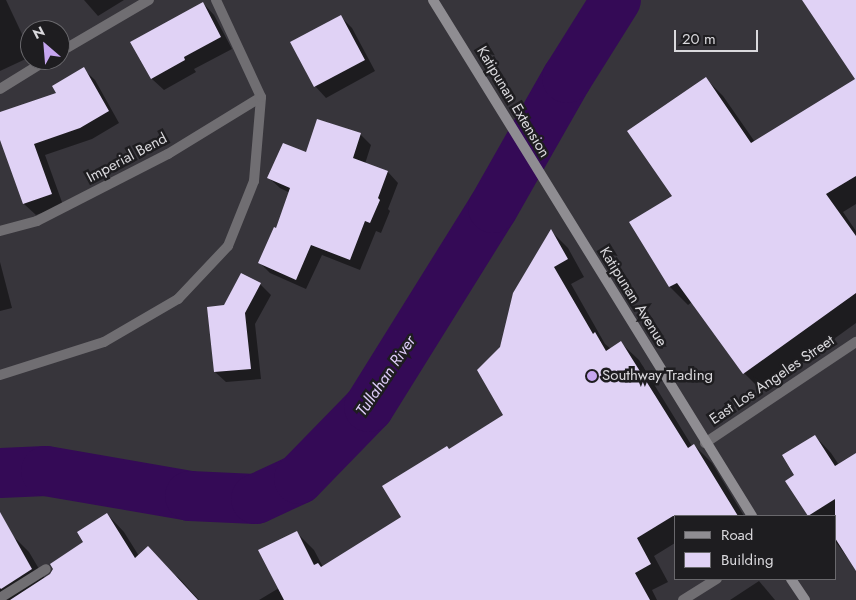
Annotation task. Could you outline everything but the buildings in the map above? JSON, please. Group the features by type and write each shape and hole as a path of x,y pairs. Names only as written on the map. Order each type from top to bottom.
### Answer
{"main road":[{"name":"Katipunan Extension","path":"433,0 568,220"},
{"name":"Katipunan Avenue","path":"568,220 751,515"},
{"path":"792,580 805,600"}],"street":[{"path":"70,46 149,0"},
{"path":"0,376 104,342 178,299 228,246 254,181 261,97 216,0"},
{"path":"0,89 31,70"},
{"name":"Imperial Bend","path":"0,231 37,221 168,154 261,97"},
{"name":"East Los Angeles Street","path":"705,443 856,342"},
{"path":"0,598 46,570"},
{"path":"684,600 715,580"}],"waterway":[{"name":"Tullahan River","path":"0,473 46,471 190,496 256,499 299,479 369,407 493,208 567,78 616,0"}],"place":[{"name":"Southway Trading","path":"592,376"}]}
